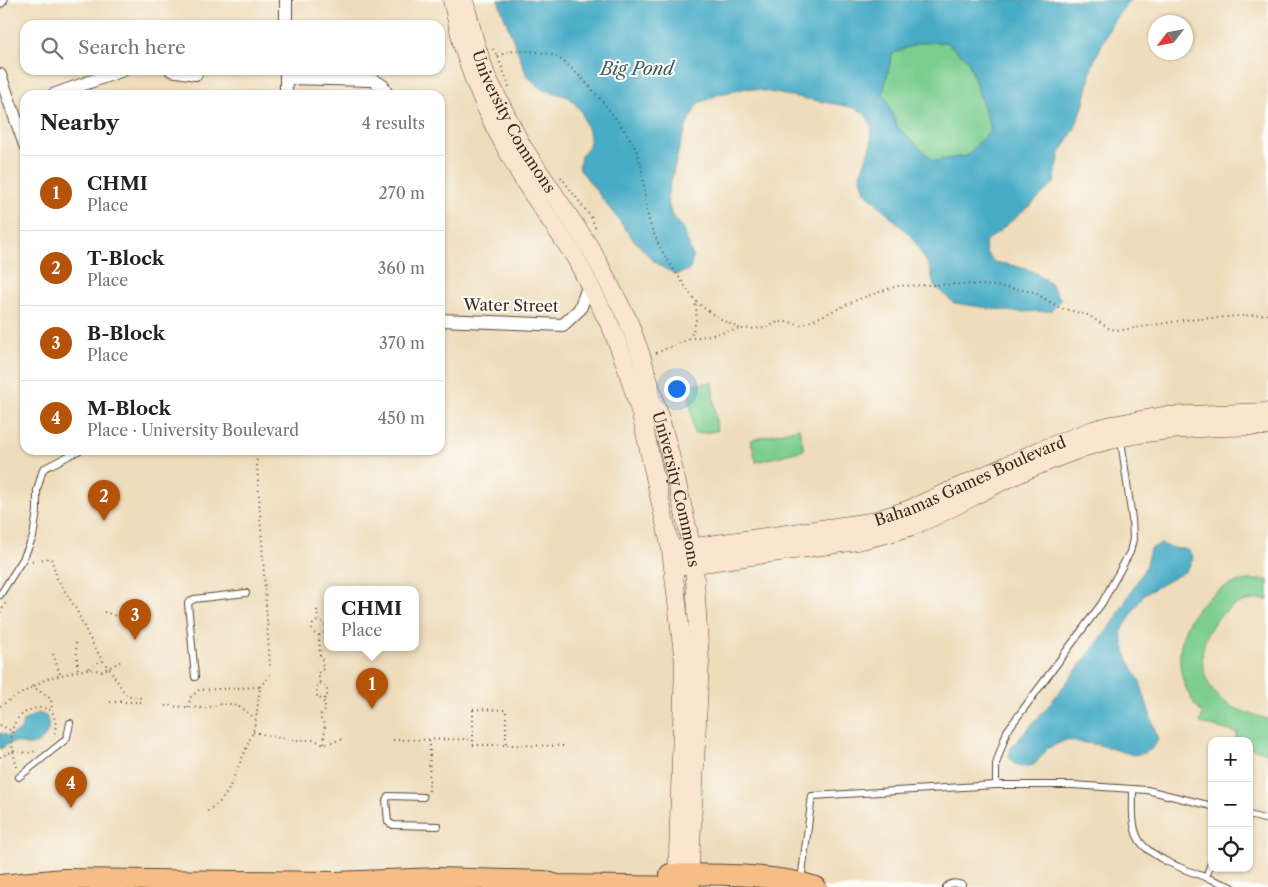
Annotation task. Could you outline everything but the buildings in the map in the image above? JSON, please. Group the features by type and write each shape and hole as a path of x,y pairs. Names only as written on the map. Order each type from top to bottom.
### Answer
{"main road":[{"name":"University Commons","path":"452,0 463,47 474,80 494,126 524,181 575,257 589,284 612,329 638,405 672,559 684,663 683,883"},
{"name":"University Commons","path":"464,0 486,75 522,146 588,245 628,320 642,358 668,446 692,556 700,662 683,883"},
{"name":"Bahamas Games Boulevard","path":"1119,430 1163,416 1268,412"},
{"name":"Bahamas Games Boulevard","path":"672,559 857,541 902,530 934,508 1041,450 1093,430 1166,430 1268,426"},
{"path":"0,885 37,884 64,879 336,882 438,878 544,881 554,876 683,883 763,878 808,884"}],"street":[{"path":"286,0 286,20"},
{"path":"0,75 19,107"},
{"path":"67,90 109,75"},
{"path":"286,75 286,90"},
{"path":"300,75 373,80 383,86 385,90"},
{"name":"Water Street","path":"445,320 563,325 580,310 589,284"}],"lane":[{"path":"996,785 996,764 1007,731 1102,603 1130,552 1133,539 1132,518 1119,430"},
{"path":"0,594 23,559 33,537 37,511 37,490 43,469 70,455"},
{"path":"195,677 188,603 194,599 246,593"},
{"path":"19,776 64,741 67,737 70,723"},
{"path":"808,884 812,796 996,785 1073,785 1147,790 1208,805"},
{"path":"1133,789 1133,821 1137,837 1142,844 1166,862 1232,887"},
{"path":"423,797 388,796 386,800 388,822 392,826 438,826"},
{"path":"1253,816 1268,820"},
{"path":"1206,876 1208,871"},
{"path":"946,887 949,884 955,883 962,885"}],"path":[{"path":"489,42 498,57 513,96"},
{"path":"498,57 508,52 530,51 556,57 578,73 633,144 644,177 645,199 649,218 656,241 668,262 695,300 715,316 741,329"},
{"path":"556,170 596,225 597,233 588,245"},
{"path":"642,358 689,339 741,329 765,328 778,322 801,324 809,322 859,299 898,286 964,284 1004,287 1034,292 1060,308 1088,315 1110,329 1122,330 1184,320 1268,314"},
{"path":"689,339 696,325 698,313 695,300"},
{"path":"256,455 270,667"},
{"path":"28,567 32,560 50,558 56,578 76,609 102,660 126,695 141,698"},
{"path":"0,612 9,597"},
{"path":"318,610 318,620"},
{"path":"104,612 117,616"},
{"path":"318,620 312,624 313,633 319,635 324,632"},
{"path":"318,620 324,624"},
{"path":"319,635 320,658 323,669 318,673 320,683 327,688 327,697 323,700"},
{"path":"76,643 78,670"},
{"path":"53,654 60,674"},
{"path":"88,669 102,660"},
{"path":"0,706 32,686 60,674 88,669 102,671 120,662"},
{"path":"206,812 221,801 228,791 253,732 260,688 270,675"},
{"path":"320,683 317,686 317,697 323,700 326,710 321,714 321,721 325,724 324,744"},
{"path":"32,686 51,699 56,727 51,743"},
{"path":"188,707 191,697 199,690 260,688"},
{"path":"110,702 141,702"},
{"path":"166,706 206,708 221,704 231,704 242,708 256,719"},
{"path":"19,776 13,751 12,731 17,720 33,708 42,707 52,711"},
{"path":"506,745 506,710 474,709 473,745 567,746"},
{"path":"0,725 12,731"},
{"path":"253,732 289,740 314,740 324,744 344,739"},
{"path":"393,740 473,739"},
{"path":"423,797 429,797 430,740"},
{"path":"0,757 13,751 28,753 42,749"}],"green space":[{"path":"946,42 968,60 991,129 967,156 934,161 898,128 883,93 892,54 918,43"},
{"path":"712,382 717,431 694,434 688,385"},
{"path":"799,428 804,450 756,462 751,440"},
{"path":"1246,580 1268,580 1268,600 1248,601 1231,607 1217,619 1208,633 1203,650 1203,667 1209,685 1227,704 1238,710 1268,719 1268,753 1253,748 1253,737 1236,737 1237,733 1200,723 1203,714 1189,695 1182,675 1180,654 1184,634 1192,615 1206,600 1224,588"}],"water":[{"name":"Big Pond","path":"498,0 1130,0 1112,23 1092,66 1084,104 1074,130 1060,153 1054,183 985,243 986,252 994,262 1028,270 1041,276 1048,282 1061,299 1051,311 1015,312 954,303 934,286 930,268 912,237 865,192 860,174 871,146 872,125 864,113 851,107 747,88 720,94 697,104 687,125 667,197 671,214 684,231 693,257 690,269 677,275 658,265 633,239 579,168 581,156 589,146 590,137 581,111 569,97 543,90 527,76","holes":["946,42 968,60 991,129 967,156 934,161 898,128 883,93 892,54 918,43"]},
{"path":"1161,544 1188,550 1193,559 1186,571 1143,595 1121,632 1127,658 1140,682 1158,740 1153,748 1145,753 1133,755 1099,745 1066,740 1048,748 1034,765 1023,767 1013,763 1009,757 1011,748 1045,710 1113,623 1145,568 1150,549"},
{"path":"38,713 46,716 48,721 49,726 44,738 35,744 26,745 14,742 0,749 0,733 9,736 21,730 23,721"}],"place":[{"name":"T-Block","path":"104,521"},
{"name":"B-Block","path":"135,640"},
{"name":"CHMI","path":"372,709"},
{"name":"M-Block","path":"71,808"}]}
